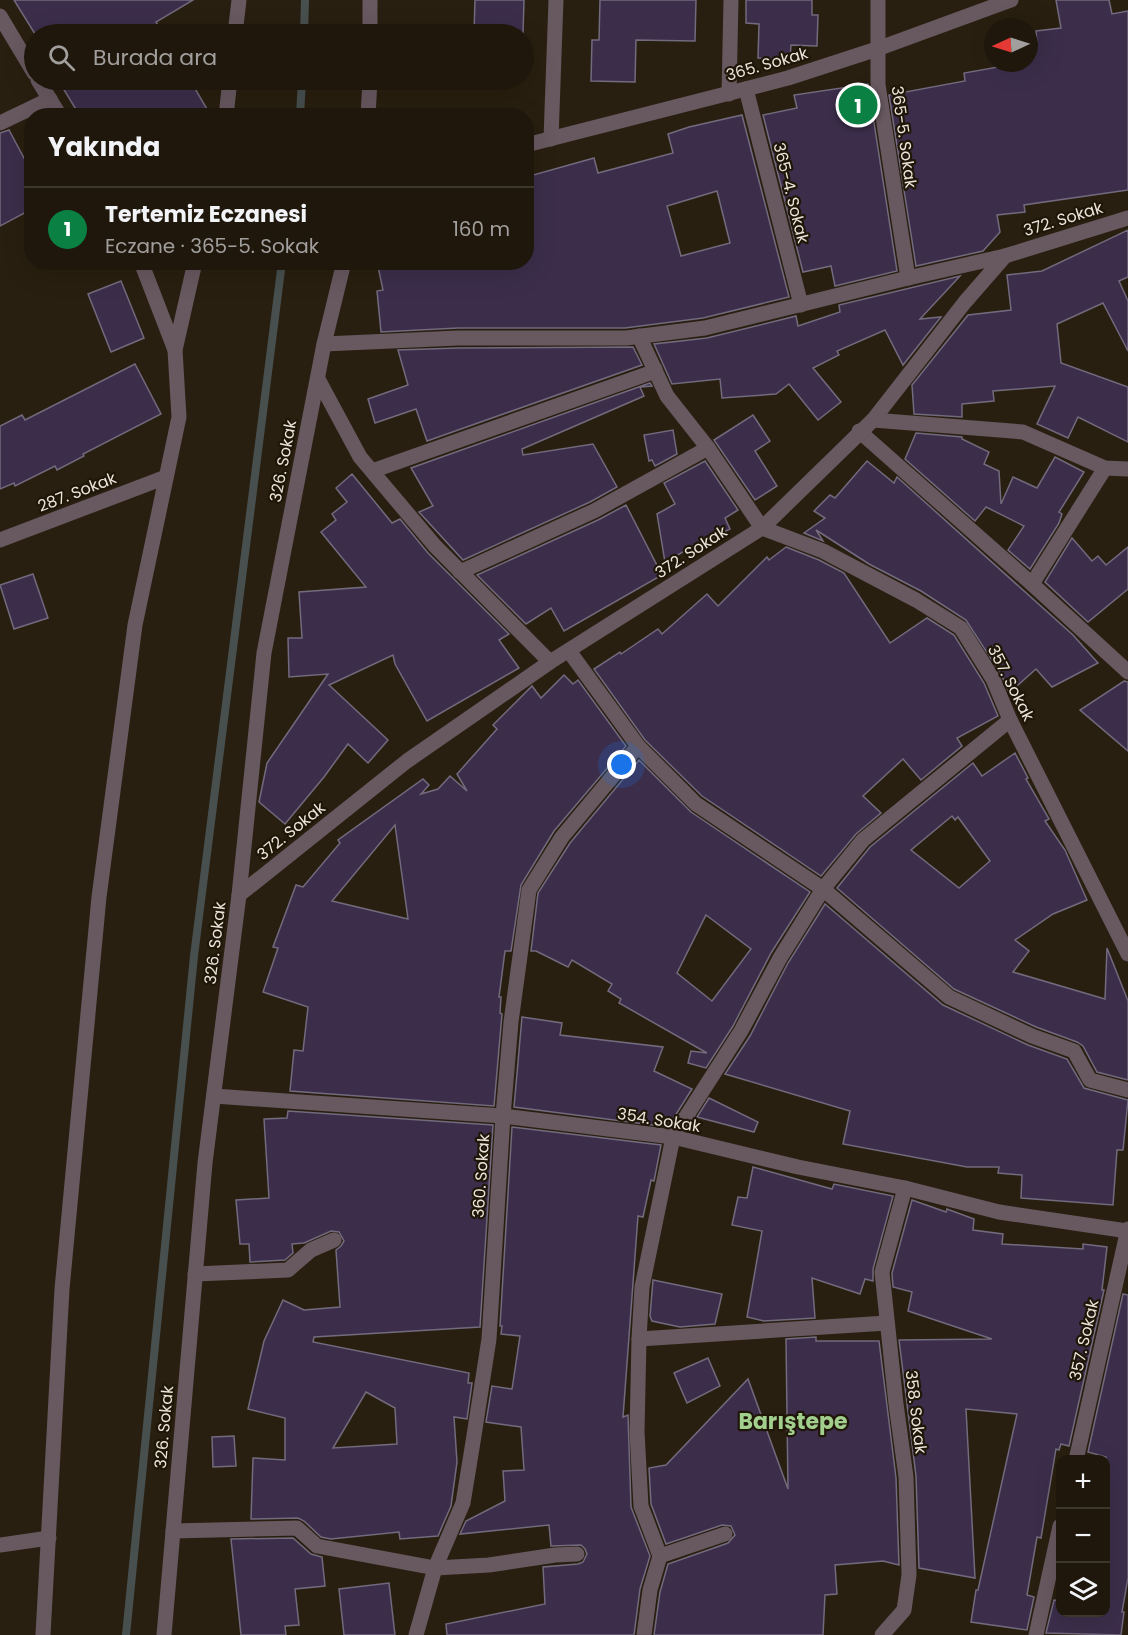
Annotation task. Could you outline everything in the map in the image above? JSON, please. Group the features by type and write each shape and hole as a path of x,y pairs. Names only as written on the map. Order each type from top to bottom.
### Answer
{"street":[{"path":"236,24 239,0"},
{"path":"370,0 370,24"},
{"path":"551,139 556,0"},
{"path":"729,94 731,0"},
{"name":"365-5. Sokak","path":"878,0 878,85 908,278"},
{"name":"365. Sokak","path":"534,144 788,78 877,49 1011,0"},
{"path":"0,16 24,56"},
{"name":"365-4. Sokak","path":"746,89 801,305"},
{"path":"44,90 55,108"},
{"path":"227,108 229,90"},
{"path":"368,108 369,90"},
{"path":"31,108 50,99"},
{"path":"0,123 24,111"},
{"name":"372. Sokak","path":"239,895 407,761 550,662 762,528 859,431 873,420 965,302 1005,256 1128,218"},
{"path":"324,344 458,338 639,336 705,328 1005,256"},
{"path":"144,270 175,350"},
{"path":"43,1635 62,1289 99,897 135,625 179,417 175,350 193,270"},
{"name":"326. Sokak","path":"164,1635 205,1163 239,895 264,653 324,344 342,270"},
{"path":"639,336 667,396 708,448 762,528"},
{"path":"372,471 650,373 655,369"},
{"path":"318,379 360,457 435,546 550,662"},
{"path":"873,420 1023,432 1105,468 1128,469"},
{"path":"859,431 1128,672"},
{"path":"460,572 594,511 708,448"},
{"path":"1032,584 1105,468"},
{"name":"287. Sokak","path":"0,540 166,477"},
{"name":"357. Sokak","path":"762,528 823,551 916,600 961,628 993,679 1011,720 1128,954"},
{"path":"568,651 638,746 696,804 823,889 949,997 1032,1036 1074,1051 1090,1080 1128,1090"},
{"path":"644,1635 650,1590 660,1556 641,1506 637,1432 642,1287 673,1137 741,1031 780,958 823,889 863,840 1011,720"},
{"name":"360. Sokak","path":"416,1635 435,1568 463,1503 489,1339 502,1116 511,1022 529,890 562,837 638,746"},
{"name":"354. Sokak","path":"214,1096 502,1116 673,1137 798,1167 905,1188 999,1212 1128,1231"},
{"name":"358. Sokak","path":"882,1635 904,1610 909,1575 906,1477 882,1272 905,1188"},
{"name":"357. Sokak","path":"1077,1455 1128,1231"},
{"path":"195,1274 288,1270 311,1251 334,1240"},
{"path":"639,1339 887,1323"},
{"path":"173,1531 297,1528 317,1546 435,1568 577,1554"},
{"path":"660,1556 724,1534"},
{"path":"0,1545 49,1538"},
{"path":"1036,1635 1056,1544"}],"building":[{"path":"14,0 193,0 156,22 157,24 29,24"},
{"path":"475,0 524,0 523,24 474,24"},
{"path":"600,0 696,0 695,41 636,40 635,82 591,81 592,40 599,40"},
{"path":"746,0 812,0 812,15 818,15 817,46 791,45 790,59 758,58 759,24 746,23"},
{"path":"1056,0 1109,0 1112,14 1128,11 1128,190 1024,205 1025,212 997,215 1000,232 983,251 916,266 889,95 965,81 964,73 984,70 984,72 1038,72 1038,31 1061,28"},
{"path":"868,84 897,271 835,286 831,266 803,272 763,115 797,108 794,95"},
{"path":"64,90 196,90 206,108 75,108"},
{"path":"742,115 789,297 703,318 625,328 458,328 381,332 377,291 383,290 379,270 534,270 534,175 594,158 598,173 673,153 668,134","holes":["717,191 730,243 681,256 667,206"]},
{"path":"9,130 24,158 24,213 0,226 0,133"},
{"path":"1128,230 1128,277 1119,281 1128,301 1128,351 1103,303 1057,324 1061,363 1128,387 1128,442 1078,417 1068,438 1037,424 1055,386 993,391 994,401 962,404 962,417 914,414 912,385 968,315 1011,310 1007,275 1042,271"},
{"path":"960,276 920,319 941,317 903,365 885,330 837,351 839,355 813,368 841,402 818,420 789,384 776,394 722,398 720,379 672,384 654,344 707,338 796,316 798,326 840,312 839,305"},
{"path":"121,281 144,338 111,352 88,294"},
{"path":"633,347 642,365 427,441 416,409 375,423 368,399 408,385 398,350"},
{"path":"135,364 161,414 57,470 55,466 15,486 14,483 0,489 0,426 22,415 25,420"},
{"path":"650,383 652,386 640,387 644,396 522,449 523,455 593,444 617,487 590,502 463,560 419,512 433,506 411,468"},
{"path":"753,415 770,441 755,451 777,486 755,500 714,440"},
{"path":"673,430 677,454 655,466 652,460 649,461 644,435"},
{"path":"916,433 962,437 989,452 984,464 999,471 1001,504 1013,477 1037,488 1055,457 1084,472 1059,512 1062,514 1059,523 1030,569 1008,550 1024,526 986,507 975,521 905,459"},
{"path":"705,461 738,510 725,518 730,529 707,541 706,539 665,562 657,514 675,504 664,483"},
{"path":"867,461 894,483 897,477 1073,635 1098,663 1052,687 1036,669 1009,693 1001,674 966,620 921,591 869,564 816,530 823,541 804,533 825,518 814,511 830,495 835,498"},
{"path":"352,474 392,523 400,519 428,553 509,634 499,640 519,668 427,721 395,664 393,655 329,685 388,740 368,763 348,744 285,824 259,802 267,763 328,674 289,677 288,638 302,638 299,592 366,587 321,532 336,520 332,514 347,502 336,488"},
{"path":"626,505 662,575 564,631 551,608 526,624 477,575 598,520"},
{"path":"1072,538 1092,561 1098,556 1106,565 1128,547 1128,589 1088,622 1045,582"},
{"path":"786,547 844,573 890,643 927,618 954,635 984,683 998,716 957,738 962,746 921,780 903,759 863,796 881,813 856,834 821,876 702,796 645,740 594,669 658,629 662,634 707,594 718,606 767,557 769,560"},
{"path":"33,574 48,618 14,629 0,585"},
{"path":"564,675 573,684 578,680 626,746 554,831 521,885 511,951 505,951 499,997 501,997 500,1013 502,1014 494,1106 290,1091 294,1050 303,1051 308,1007 263,992 278,948 273,947 296,885 303,887 340,843 338,840 423,779 429,785 421,794 438,789 450,776 467,791 457,774 497,729 493,725 532,686 541,698","holes":["395,825 408,919 332,901"]},
{"path":"1124,681 1128,682 1128,751 1080,710"},
{"path":"1015,753 1028,778 1026,779 1049,819 1045,821 1065,850 1087,900 1053,914 1015,940 1029,951 1013,972 1105,999 1107,948 1128,1001 1128,1080 1097,1072 1083,1046 1077,1042 1036,1027 954,989 837,888 870,847 973,763 982,776","holes":["952,816 955,820 958,817 990,861 959,888 911,850"]},
{"path":"639,760 691,812 810,892 771,953 733,1026 706,1068 688,1063 691,1051 707,1053 619,1003 621,999 608,991 612,984 572,960 568,967 536,951 531,951 538,893 570,843","holes":["706,915 751,949 712,1001 677,973"]},
{"path":"825,904 943,1005 1028,1045 1067,1059 1084,1088 1128,1100 1123,1150 1117,1150 1113,1205 1021,1198 1022,1175 998,1173 999,1167 967,1167 843,1144 850,1111 725,1074 750,1036 788,963"},
{"path":"522,1017 562,1023 560,1035 663,1047 654,1071 692,1089 668,1127 514,1107"},
{"path":"709,1098 758,1122 754,1132 697,1117"},
{"path":"288,1111 493,1125 480,1327 314,1337 313,1342 469,1373 468,1383 472,1383 467,1419 454,1417 457,1462 451,1506 438,1536 400,1539 399,1532 331,1539 321,1537 298,1518 251,1519 253,1458 285,1460 285,1418 248,1409 264,1341 283,1300 304,1310 340,1307 336,1250 344,1241 339,1232 331,1231 304,1243 292,1244 293,1253 285,1260 250,1262 249,1244 240,1244 236,1200 269,1198 264,1119 287,1118","holes":["366,1392 395,1408 397,1444 333,1448"]},
{"path":"512,1127 661,1145 654,1181 651,1180 643,1217 638,1216 623,1417 628,1415 631,1507 650,1556 640,1589 634,1635 447,1635 446,1624 545,1604 543,1567 578,1564 583,1562 587,1554 581,1545 551,1546 549,1525 460,1534 466,1521 505,1501 503,1471 524,1470 521,1427 486,1422 492,1386 512,1389 520,1336 501,1334 502,1326 500,1326"},
{"path":"753,1167 832,1189 834,1184 893,1196 873,1269 873,1281 865,1279 860,1294 812,1278 815,1318 764,1321 747,1317 762,1231 732,1225 738,1197 747,1198"},
{"path":"912,1200 974,1219 973,1230 1003,1234 1002,1244 1083,1249 1083,1244 1107,1247 1102,1290 1104,1290 1069,1446 1061,1444 1059,1450 1056,1449 1041,1538 1037,1537 1027,1595 1034,1597 1027,1630 971,1622 976,1590 978,1590 1017,1414 966,1409 975,1578 919,1568 916,1476 899,1340 992,1339 908,1311 912,1292 893,1287 892,1273"},
{"path":"653,1280 722,1294 715,1324 680,1327 652,1321 650,1316"},
{"path":"1123,1294 1128,1295 1128,1578 1122,1612 1124,1612 1121,1635 1046,1633 1054,1600 1056,1600 1056,1617 1110,1617 1110,1455 1088,1452"},
{"path":"816,1337 816,1341 879,1341 896,1478 899,1565 883,1561 835,1565 837,1594 825,1595 823,1635 654,1635 660,1592 668,1564 728,1543 735,1535 731,1526 722,1525 666,1544 651,1504 649,1468 666,1465 748,1379 788,1489 786,1339"},
{"path":"708,1358 720,1386 687,1403 674,1373"},
{"path":"234,1436 236,1466 213,1467 212,1437"},
{"path":"293,1538 311,1554 322,1557 325,1586 295,1589 299,1625 285,1626 286,1635 241,1635 231,1539"},
{"path":"389,1583 395,1635 344,1635 339,1589"}],"waterway":[{"path":"304,24 305,0"},
{"path":"300,108 301,90"},
{"path":"126,1635 194,956 281,270"}],"place":[{"name":"Tertemiz Eczanesi","path":"858,105"}],"district":[{"name":"Barıştepe","path":"793,1421"}]}
